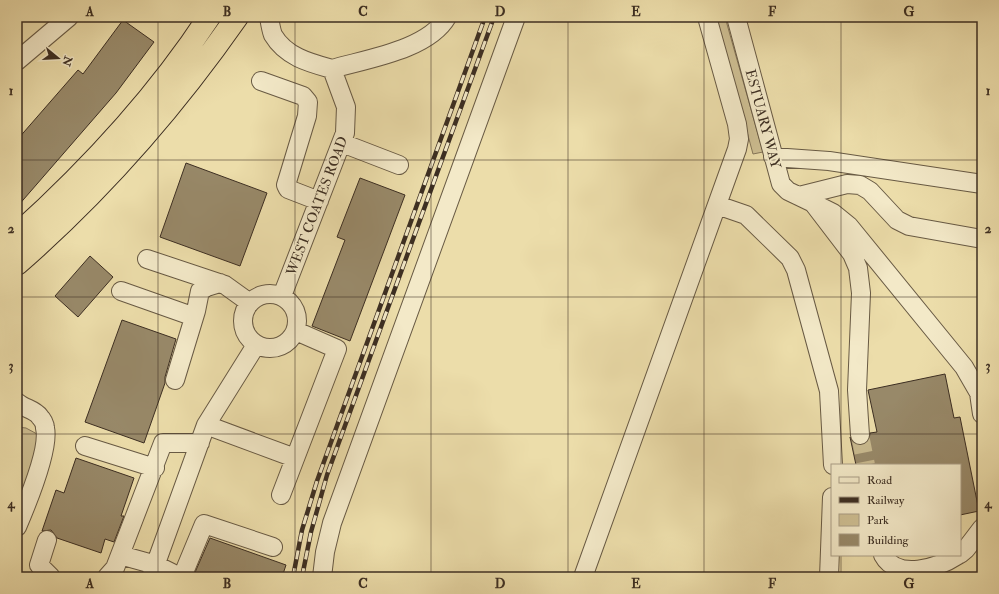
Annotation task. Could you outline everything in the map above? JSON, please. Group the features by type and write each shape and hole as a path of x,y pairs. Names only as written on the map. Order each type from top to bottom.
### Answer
{"highway":[{"path":"17,235 71,185 125,126 177,62 209,17"},
{"path":"17,264 74,213 132,153 187,87 236,17"}],"street":[{"path":"17,61 69,17"},
{"path":"269,17 273,35 287,51 301,60 332,70 415,44 443,24 447,17"},
{"path":"322,577 325,552 332,523 516,17"},
{"path":"583,577 738,149 739,139 737,124 707,17"},
{"name":"ESTUARY WAY","path":"736,17 781,184 788,191 806,199"},
{"name":"WEST COATES ROAD","path":"282,296 345,133 346,107 332,70"},
{"path":"261,81 302,96 308,102 307,116 286,185 288,189 319,201"},
{"path":"342,143 399,165"},
{"path":"774,157 829,160 982,184"},
{"path":"806,199 847,184 860,185 870,191 897,220 909,226 982,239"},
{"path":"806,199 833,213 849,226 964,367 979,393 982,414"},
{"path":"806,199 852,254 858,268 861,293 857,390 860,435"},
{"path":"717,205 746,215 790,258 796,270 829,391 833,464"},
{"path":"147,259 225,284 250,302"},
{"path":"175,380 196,311 200,292 207,287 220,283"},
{"path":"121,291 189,315 196,311"},
{"path":"265,294 282,296 294,307 297,314 296,330 292,338 280,347 272,349 256,345 250,340 243,325 245,309 250,302 265,294"},
{"path":"281,495 337,349 296,330"},
{"path":"153,571 206,425 256,345"},
{"path":"17,527 36,479 43,452 46,428 39,414 19,407"},
{"path":"206,425 295,458"},
{"path":"107,577 115,568 155,468 163,442 200,443"},
{"path":"84,446 155,468"},
{"path":"120,555 153,571 181,577 204,524 273,548"},
{"path":"829,577 831,524"},
{"path":"961,553 966,550 982,528"},
{"path":"46,540 39,565 51,577"},
{"path":"884,556 887,562 895,568 905,570 928,568 950,560 956,556"}],"green space":[{"path":"716,17 725,17 763,152 753,154"},
{"path":"17,427 26,428 37,434 39,444 17,515"}],"building":[{"path":"123,20 154,42 116,93 17,207 17,140 78,70 83,74"},
{"path":"186,163 267,193 240,266 160,237"},
{"path":"360,178 405,195 350,341 312,326 345,240 337,237"},
{"path":"90,256 113,277 78,317 55,296"},
{"path":"122,320 176,339 165,377 165,383 144,443 85,422"},
{"path":"945,374 954,418 960,417 979,511 961,515 961,464 856,464 850,437 855,444 861,445 869,440 870,433 877,432 868,390"},
{"path":"76,458 134,478 121,516 124,516 114,542 105,539 101,553 57,538 51,530 42,531 56,490 64,493"},
{"path":"210,538 286,565 282,577 193,577"}],"tunnel":[{"path":"860,435 866,464"}],"railway":[{"path":"293,577 302,530 317,481 485,17"},
{"path":"302,577 311,532 327,475 494,17"}]}
